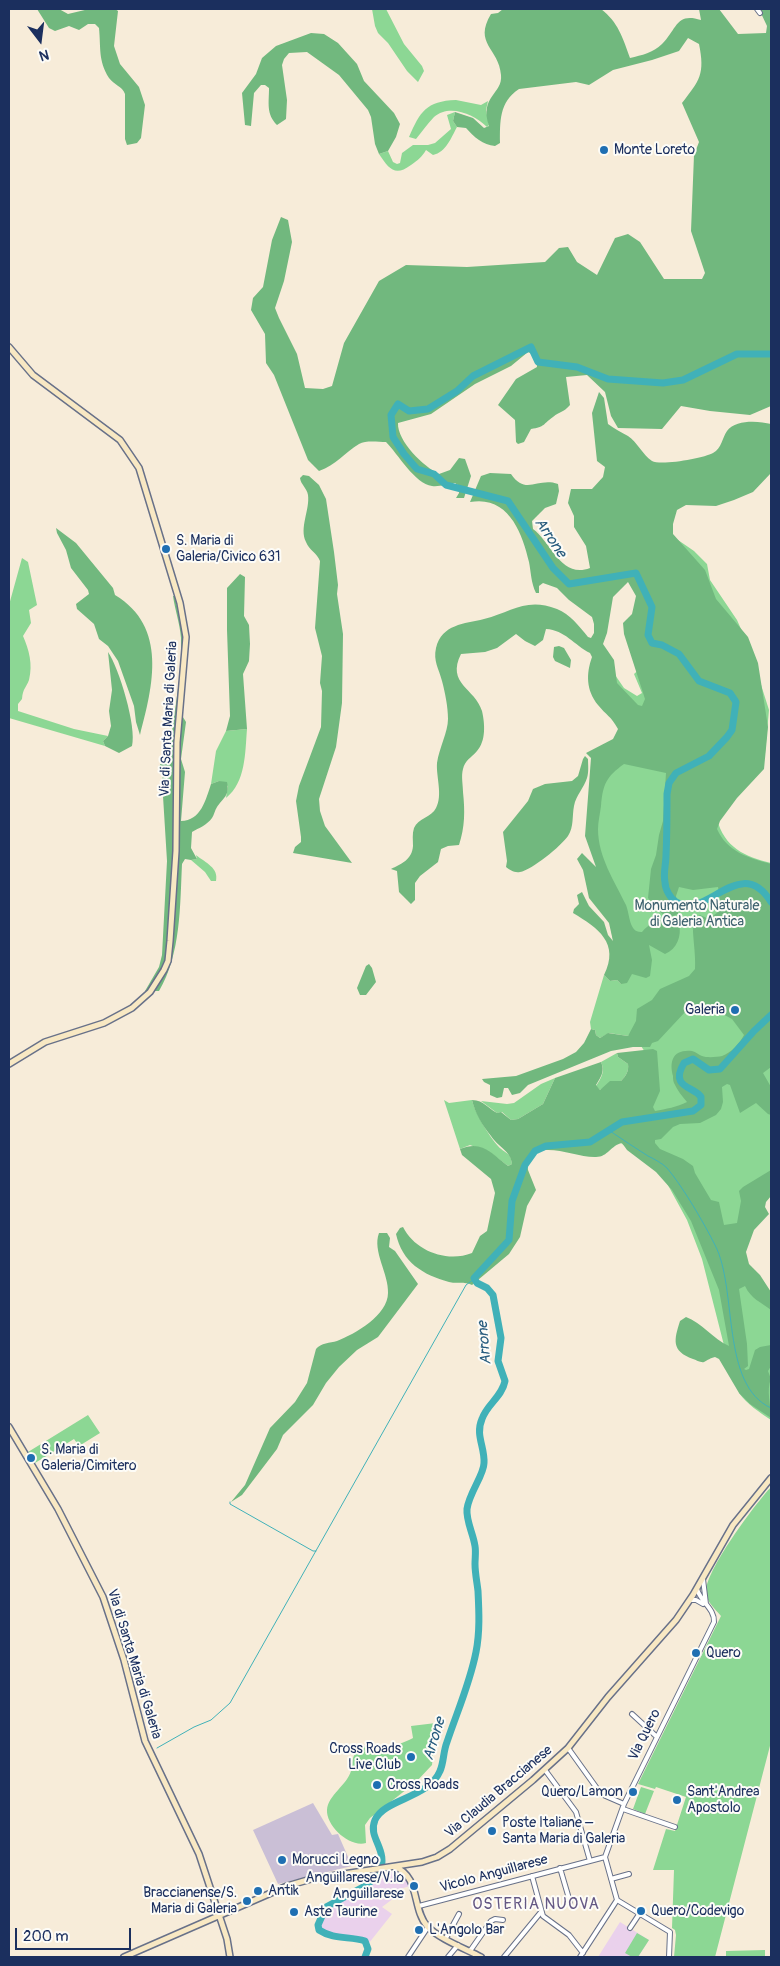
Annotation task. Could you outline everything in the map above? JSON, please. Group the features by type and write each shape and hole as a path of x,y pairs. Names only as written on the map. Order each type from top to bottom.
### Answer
{"street":[{"path":"757,9 760,13"},
{"name":"Via di Santa Maria di Galeria","path":"9,347 32,374 120,440 139,468 180,603 186,636 177,750 176,851 168,961 150,992 132,1008 104,1023 45,1042 9,1064"},
{"name":"Via di Santa Maria di Galeria","path":"9,1427 58,1509 103,1597 124,1660 147,1746 194,1841 227,1939 230,1957"},
{"name":"Via Claudia Braccianese","path":"124,1957 286,1886 311,1879 418,1863 437,1857 450,1849 545,1770 568,1748 612,1692 673,1624 690,1600 733,1525 771,1478"},
{"name":"Via Quero","path":"703,1578 707,1606"},
{"name":"Via Quero","path":"605,1857 624,1807 714,1622 713,1614 707,1606 702,1593 696,1590"},
{"path":"690,1600 696,1600 707,1606"},
{"path":"632,1714 657,1737"},
{"path":"568,1748 603,1796 624,1807 675,1827"},
{"path":"545,1770 576,1812 590,1861"},
{"path":"605,1857 617,1900 670,1932 669,1957"},
{"name":"Vicolo Anguillarese","path":"419,1906 605,1857"},
{"path":"408,1875 411,1867 418,1863"},
{"path":"405,1865 428,1927 481,1957"},
{"path":"392,1867 408,1875"},
{"path":"560,1868 570,1902"},
{"path":"611,1879 629,1874"},
{"path":"532,1876 541,1912 546,1919 569,1935 583,1953"},
{"path":"580,1957 617,1900"},
{"path":"504,1957 541,1912"},
{"path":"630,1928 640,1913"},
{"path":"446,1938 459,1914"},
{"path":"470,1951 491,1921 496,1919 503,1920"},
{"path":"408,1957 428,1927"},
{"path":"448,1957 458,1945"}],"shaded area":[{"path":"313,1803 332,1835 338,1834 352,1866 278,1884 253,1830"},
{"path":"389,1871 401,1872 410,1886 400,1889 402,1892 382,1907 392,1914 369,1943 364,1939 344,1938 319,1928 324,1915 330,1907 380,1880"},
{"path":"620,1922 649,1940 638,1957 598,1957"}],"green space":[{"path":"37,9 59,9 68,14 89,9 115,9 118,11 114,46 120,64 139,87 145,105 141,138 137,143 127,145 125,139 125,94 105,72 101,54 99,28 95,24 88,24 79,30 69,26 55,31 49,28"},
{"path":"372,9 386,9 404,44 422,66 424,71 418,82 407,71 388,43 378,33"},
{"path":"503,9 601,9 616,25 630,58 655,50 682,20 693,18 701,20 699,9 719,9 738,34 766,33 767,26 759,9 771,10 771,406 750,415 681,406 662,429 618,428 611,416 605,392 587,375 566,377 570,405 541,426 531,429 524,442 518,444 516,442 515,420 498,405 516,379 537,367 536,356 528,352 511,366 475,384 431,414 398,423 402,438 412,453 433,471 439,474 450,470 459,458 465,459 471,476 464,498 456,498 459,493 459,486 455,483 432,486 419,480 386,442 362,443 330,466 319,471 308,460 274,375 266,363 265,334 251,310 253,298 263,287 272,240 281,217 288,220 292,242 284,281 275,308 297,354 305,388 323,389 332,386 344,343 379,281 406,265 467,267 545,262 559,248 568,247 577,262 597,275 615,238 628,234 640,242 664,279 702,279 705,273 691,231 694,155 699,142 682,103 700,76 701,54 699,44 688,38 679,51 613,70 589,85 576,82 519,89 512,94 504,106 500,143 495,146 479,140 466,128 457,127 453,121 455,112 473,118 484,128 489,126 487,108 499,87 501,75 496,58 488,46 485,32 486,24 491,14 498,13"},
{"path":"311,33 324,34 338,43 357,64 364,81 394,113 400,124 396,137 388,151 379,154 368,110 339,75 307,52 289,53 282,65 287,100 286,119 277,125 273,121 269,108 269,88 261,85 254,93 251,126 245,125 242,93 256,74 262,58 276,46"},
{"path":"456,100 481,105 488,101 486,110 489,125 487,127 476,118 462,112 447,111 434,117 416,139 409,137 425,110 438,103"},
{"path":"455,112 453,121 457,127 448,144 438,153 433,155 426,150 411,165 396,171 386,164 379,154 388,151 393,162 400,163 402,153 413,145 435,143 451,129 447,115"},
{"path":"599,392 604,398 608,424 628,436 652,461 664,463 682,461 713,453 720,446 727,431 736,424 760,422 771,424 771,473 753,492 734,500 716,506 686,505 677,510 673,524 673,534 705,570 716,599 748,637 758,663 768,727 764,769 737,798 720,821 717,829 721,837 733,849 771,864 771,1067 763,1073 771,1087 771,1115 756,1103 740,1113 730,1085 727,1084 722,1087 723,1102 721,1109 716,1115 700,1123 680,1124 673,1127 661,1139 655,1140 655,1143 660,1149 683,1159 693,1166 695,1173 711,1200 719,1202 724,1225 737,1223 741,1201 739,1191 771,1170 771,1196 766,1202 765,1207 769,1214 754,1230 746,1252 749,1264 760,1275 771,1292 771,1310 753,1297 745,1286 739,1289 747,1344 748,1366 744,1369 749,1369 755,1350 771,1345 771,1366 768,1371 771,1379 769,1393 771,1418 750,1404 739,1393 719,1359 715,1357 700,1362 686,1356 678,1348 676,1339 678,1328 680,1321 686,1317 729,1346 719,1290 691,1221 672,1190 656,1172 627,1150 622,1143 604,1155 596,1157 549,1150 533,1154 527,1160 528,1170 536,1190 527,1206 520,1237 509,1254 472,1285 449,1282 422,1271 403,1252 396,1234 403,1227 415,1243 433,1253 452,1257 472,1253 480,1236 487,1231 495,1193 491,1179 462,1155 460,1149 474,1146 480,1147 486,1149 508,1166 512,1164 507,1152 494,1140 482,1123 472,1100 483,1103 497,1113 501,1112 511,1120 518,1119 543,1104 555,1078 601,1062 601,1077 596,1085 600,1090 610,1081 621,1081 627,1073 628,1064 618,1057 617,1053 653,1049 657,1051 660,1091 653,1107 655,1111 671,1108 687,1102 673,1081 672,1061 677,1054 692,1051 704,1057 722,1056 729,1053 744,1035 732,1019 703,1005 686,1011 650,1047 633,1047 611,1051 528,1085 520,1093 512,1095 508,1088 504,1088 502,1097 497,1098 490,1095 490,1085 482,1079 516,1076 563,1059 576,1052 584,1043 591,1029 595,1030 596,1035 600,1038 608,1033 628,1036 636,1021 637,1009 652,1000 660,989 689,976 695,969 693,920 700,915 709,919 718,912 720,900 718,887 693,890 679,887 676,896 678,914 668,918 655,908 648,898 651,869 663,821 666,773 624,764 609,777 604,786 598,829 604,859 626,905 632,927 635,930 642,932 654,922 669,920 679,923 680,933 673,949 665,954 649,945 652,960 650,976 646,978 632,974 627,983 621,984 617,980 610,981 604,975 608,964 608,945 598,931 573,913 579,904 577,895 582,892 589,906 604,922 608,935 613,941 609,923 589,898 583,870 577,859 582,853 596,867 585,836 591,758 586,753 613,739 618,729 591,694 588,682 592,657 590,653 559,632 546,629 543,640 535,646 516,634 497,648 485,652 461,654 457,664 459,679 478,703 482,711 484,727 480,747 467,761 463,769 464,819 459,845 441,849 438,862 420,876 415,883 415,900 411,904 399,892 397,871 391,869 411,855 414,828 434,811 438,803 437,763 448,719 445,695 435,657 436,648 443,634 455,626 528,605 557,609 574,621 588,637 591,638 594,633 592,617 569,600 557,588 543,583 539,586 539,593 536,593 522,539 511,518 504,510 494,504 483,501 470,502 481,476 490,473 511,474 516,480 527,485 551,482 558,484 559,491 556,504 545,508 532,521 533,529 564,564 580,570 590,568 586,546 574,527 574,516 568,503 571,489 592,489 603,477 605,467 597,461 592,413","holes":["628,582 636,596 632,614 623,623 624,634 645,699 642,706 638,705 617,683 614,660 603,644 607,633 613,597"]},
{"path":"303,475 309,476 319,485 326,499 343,634 342,703 336,747 319,799 320,811 325,826 352,863 293,853 295,847 301,842 296,801 299,786 321,727 322,691 320,683 322,656 315,628 320,561 307,545 304,537 308,501 307,493 300,478"},
{"path":"56,528 76,543 113,588 115,595 132,608 143,623 150,640 152,678 140,735 134,706 118,661 108,646 99,639 94,624 77,609 76,604 89,594 88,590 71,568 66,550"},
{"name":"Monumento Naturale di Galeria Antica","path":"654,528 678,540 694,551 707,564 710,580 737,620 749,647 769,710 765,754 717,819 720,829 730,844 744,854 771,863 771,1177 743,1250 749,1273 771,1302 771,1420 749,1404 739,1393 742,1390 728,1361 702,1259 687,1220 663,1176 621,1143 617,1134 645,1052 637,1040 630,1034 628,1036 609,1033 600,1038 596,1035 595,1030 591,1029 590,1022 604,975 610,981 617,980 621,984 598,858 596,788 629,748 616,702 613,672 624,688 637,696 642,693 634,674 643,666"},
{"path":"22,558 28,562 37,605 29,610 31,623 23,636 29,652 31,668 29,680 22,699 18,704 18,711 74,729 108,736 103,741 105,746 9,718 9,605"},
{"path":"240,574 245,577 244,616 249,625 250,644 249,661 243,674 247,729 226,731 230,716 227,588"},
{"path":"173,596 175,596 184,642 178,709 186,722 181,759 185,772 181,821 188,820 198,813 205,802 211,784 219,781 227,782 228,791 217,807 213,817 203,826 192,832 191,848 197,859 185,859 182,864 178,929 172,961 159,991 145,991 159,967 162,955 167,861 162,780 164,772 159,767 163,759 170,759 181,653 180,633"},
{"path":"554,647 564,648 571,660 570,668 555,661 553,657"},
{"path":"108,652 122,684 132,726 132,746 119,753 105,746 103,741 108,736 111,726 109,711 112,690"},
{"path":"247,729 245,757 241,775 233,791 226,798 228,786 219,781 211,784 216,751 226,731"},
{"path":"585,756 588,759 588,776 575,802 572,825 568,836 553,851 532,867 520,872 514,872 506,867 507,861 503,832 528,801 533,789 545,784 572,781 578,776"},
{"path":"196,855 214,869 216,881 211,881 205,872 191,860 197,859"},
{"path":"369,964 376,982 366,995 360,995 357,988 366,966"},
{"path":"617,1053 618,1057 628,1064 627,1073 621,1081 616,1081 600,1090 596,1086 602,1074 601,1062"},
{"path":"555,1078 543,1104 518,1119 511,1120 502,1112 497,1113 481,1101 514,1103 541,1084"},
{"path":"444,1100 449,1103 472,1100 487,1130 498,1146 509,1155 512,1164 508,1166 491,1153 470,1145 460,1149"},
{"path":"379,1233 387,1233 390,1238 389,1247 395,1251 418,1284 378,1337 357,1350 339,1367 326,1383 313,1405 283,1435 277,1449 242,1495 231,1502 245,1485 270,1428 295,1402 307,1383 316,1349 323,1344 337,1341 361,1329 383,1309 387,1301 388,1286 379,1255 377,1240"},
{"path":"88,1415 100,1433 79,1446 74,1439 35,1463 28,1452"},
{"path":"771,1487 771,1742 715,1957 674,1957 676,1935 675,1930 672,1928 674,1870 653,1870 666,1829 675,1831 686,1797 656,1787 655,1789 638,1784 721,1616 710,1602 706,1593 713,1570 743,1522"},
{"name":"Cross Roads","path":"436,1723 432,1765 416,1782 370,1818 365,1825 366,1843 360,1844 346,1839 330,1823 327,1810 334,1795 349,1776 353,1757 356,1753 365,1746 388,1746 403,1743 413,1738 411,1726"},
{"path":"641,1787 654,1791 645,1814 633,1809"},
{"path":"637,1933 649,1940 638,1957 632,1957 625,1953"},
{"path":"765,1950 765,1957 726,1957 726,1951"}],"waterway":[{"name":"Arrone","path":"771,354 737,354 683,380 663,383 608,379 577,367 538,362 531,347 473,376 457,391 428,409 409,411 398,404 391,415 393,437 417,469 434,474 446,485 508,501 553,568 569,584 636,573 652,607 648,635 652,643 662,645 679,654 699,681 730,693 736,702 732,730 709,756 676,773 669,783 667,794 665,885 668,893 676,902 687,906 711,898 735,885 747,884 759,888 771,902"},
{"name":"Arrone","path":"365,1957 368,1949 365,1941 330,1935 319,1930 318,1925 326,1907 365,1886 379,1875 382,1858 373,1827 380,1813 387,1807 426,1787 440,1771 446,1746 470,1675 477,1644 479,1614 475,1548 467,1509 484,1463 480,1425 484,1414 501,1392 505,1381 498,1361 501,1338 493,1295 487,1288 477,1283 474,1278 509,1240 512,1201 525,1165 535,1151 546,1146 590,1142 622,1122 693,1111 701,1105 701,1097 681,1082 679,1077 684,1063 693,1059 709,1070 720,1069 771,1015"},
{"path":"610,1131 667,1168 699,1216 715,1245 722,1264 732,1334 744,1379 755,1396 771,1408"},
{"path":"157,1748 194,1727 211,1720 230,1703 466,1285 474,1279"},
{"path":"230,1502 230,1504 316,1551"}],"place":[{"name":"Monte Loreto","path":"604,150"},
{"name":"S. Maria di Galeria/Civico 631","path":"166,549"},
{"name":"Galeria","path":"735,1010"},
{"name":"S. Maria di Galeria/Cimitero","path":"31,1458"},
{"name":"Quero","path":"696,1653"},
{"name":"Cross Roads Live Club","path":"411,1757"},
{"name":"Cross Roads","path":"377,1785"},
{"name":"Quero/Lamon","path":"633,1792"},
{"name":"Sant'Andrea Apostolo","path":"677,1800"},
{"name":"Poste Italiane – Santa Maria di Galeria","path":"492,1831"},
{"name":"Morucci Legno","path":"282,1860"},
{"name":"Anguillarese/V.lo Anguillarese","path":"414,1886"},
{"name":"Antik","path":"258,1891"},
{"name":"Braccianense/S. Maria di Galeria","path":"247,1901"},
{"name":"Quero/Codevigo","path":"641,1911"},
{"name":"Aste Taurine","path":"294,1912"},
{"name":"L'Angolo Bar","path":"419,1930"}],"district":[{"name":"OSTERIA NUOVA","path":"536,1905"}]}
